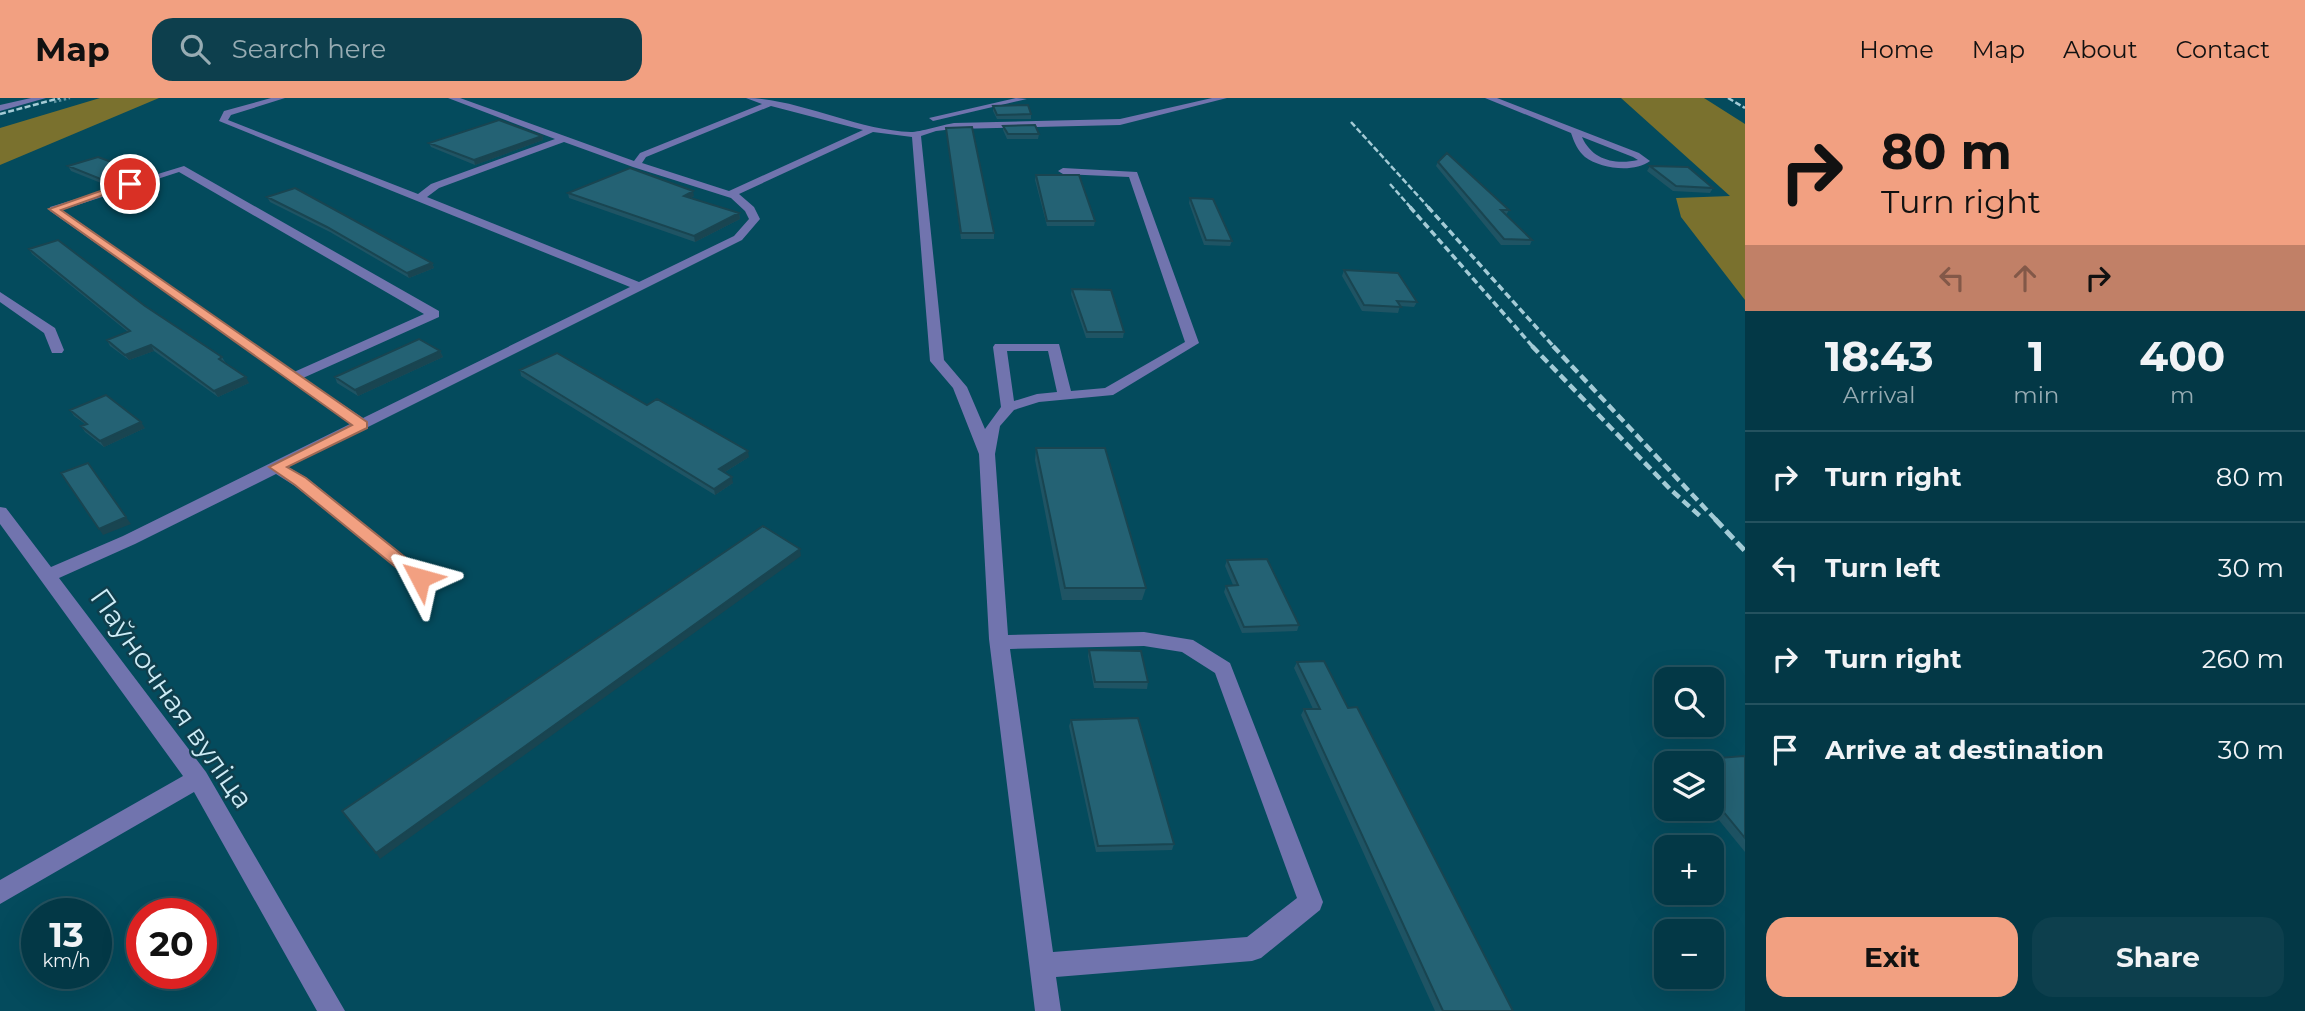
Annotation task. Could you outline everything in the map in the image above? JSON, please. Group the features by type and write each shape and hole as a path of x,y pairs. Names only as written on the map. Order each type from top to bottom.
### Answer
{"street":[{"path":"0,108 42,98"},
{"path":"281,98 227,113 223,121 641,286"},
{"path":"750,98 777,101 872,129 919,134 954,126 1120,122 1223,98"},
{"path":"1489,98 1636,155 1645,161 1637,165 1624,165 1590,156 1578,141 1576,132"},
{"path":"49,575 129,540 738,238 755,219 750,209 729,195 451,99"},
{"path":"987,454 960,387 937,361 919,128 921,122 929,118 1023,99"},
{"path":"636,165 643,155 777,101"},
{"path":"729,195 872,129"},
{"path":"419,198 435,186 563,139"},
{"path":"293,378 434,314 180,168 54,209 293,378 362,425"},
{"path":"1048,1011 1000,642 987,454 993,425 1008,408 1037,398 1108,392 1192,343 1133,174 1063,171"},
{"path":"0,296 50,331 57,350"},
{"path":"1008,408 1000,346 1054,347 1065,394"},
{"path":"276,467 300,482 420,578"},
{"name":"Паўночная вуліца","path":"0,512 198,779 328,1005"},
{"path":"1000,642 1144,639 1186,645 1223,668 1311,902 1252,949 1042,965"},
{"path":"0,893 198,779"}],"shaded area":[{"path":"100,98 159,98 0,165 0,128"},
{"path":"1621,98 1704,98 1745,124 1745,300 1681,217 1676,198 1730,196"}],"building":[{"path":"1028,105 1031,114 997,115 993,106"},
{"path":"499,120 542,136 474,160 429,143"},
{"path":"1035,125 1039,134 1008,134 1003,126"},
{"path":"972,127 994,233 961,233 946,128"},
{"path":"1447,153 1509,210 1501,210 1532,240 1504,239 1438,162"},
{"path":"98,157 133,170 103,180 68,166"},
{"path":"1650,166 1688,167 1713,188 1676,186"},
{"path":"630,168 693,191 684,196 739,213 694,236 568,193"},
{"path":"1036,175 1079,175 1095,221 1047,221"},
{"path":"295,188 432,263 407,273 327,227 267,197"},
{"path":"1190,198 1213,199 1232,241 1206,240"},
{"path":"58,240 145,306 222,357 219,359 246,377 214,391 151,345 125,355 107,340 130,331 29,249"},
{"path":"1344,270 1398,273 1417,302 1397,301 1401,307 1364,305"},
{"path":"1072,289 1111,290 1124,332 1087,332"},
{"path":"419,339 440,351 355,390 335,377"},
{"path":"557,353 647,405 657,399 748,451 719,469 732,477 714,489 520,370"},
{"path":"106,395 141,422 100,441 81,426 87,424 70,410"},
{"path":"1036,448 1105,448 1146,588 1065,588"},
{"path":"88,463 126,517 99,529 61,473"},
{"path":"763,526 800,549 376,853 342,811"},
{"path":"1267,559 1299,625 1244,627 1226,586 1238,585 1227,560"},
{"path":"1089,650 1141,651 1148,682 1095,682"},
{"path":"1324,661 1348,708 1357,707 1513,1011 1443,1011 1304,709 1320,709 1297,662"},
{"path":"1138,718 1174,844 1098,846 1071,720"},
{"path":"1745,757 1745,838 1724,813 1724,758"}],"railway":[{"path":"0,114 60,98"},
{"path":"1728,98 1745,108"},
{"path":"1351,122 1430,209"},
{"path":"1390,184 1412,209"},
{"path":"1410,207 1534,348"},
{"path":"1428,207 1555,348"},
{"path":"1532,346 1670,489 1700,516"},
{"path":"1553,346 1717,521"},
{"path":"1715,519 1745,551"}],"route":[{"path":"130,184 54,209 362,425 276,467 300,482 420,578"}]}
